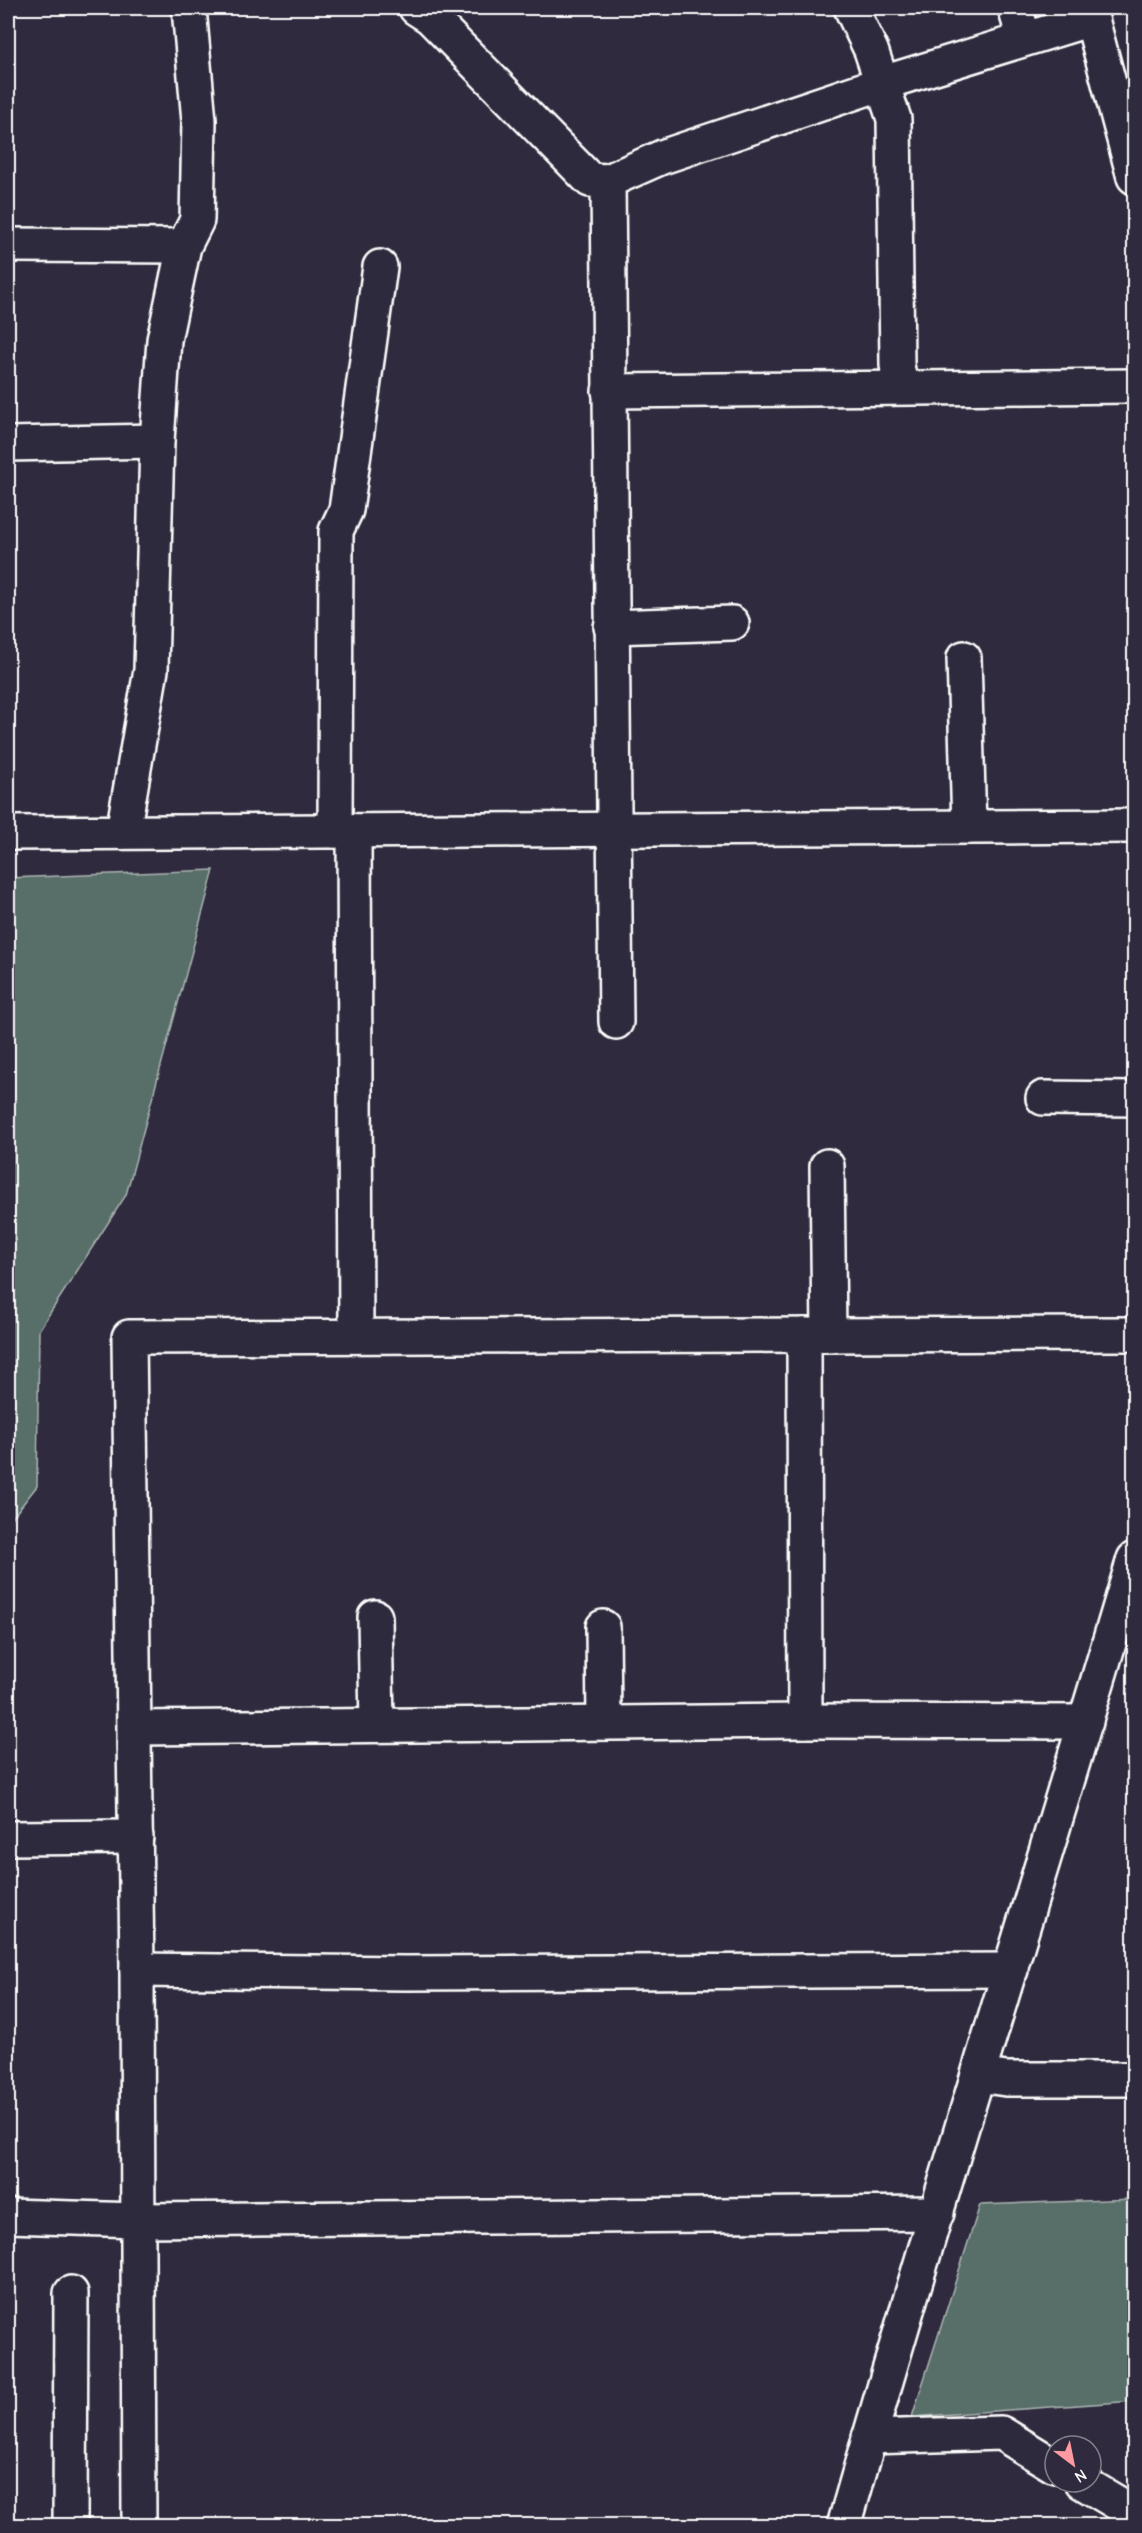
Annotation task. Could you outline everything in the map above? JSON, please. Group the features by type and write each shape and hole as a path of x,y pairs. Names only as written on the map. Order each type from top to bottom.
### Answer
{"street":[{"path":"123,832 151,670 158,441 164,340 184,246 197,220 199,121 189,8"},
{"path":"416,8 430,17 590,180 608,181 662,157 883,83 1020,23 1090,14 1134,177"},
{"path":"851,8 883,83 894,119 897,365 901,387"},
{"path":"608,181 616,1022"},
{"path":"8,245 184,246"},
{"path":"356,1336 336,531 346,510 381,267"},
{"path":"609,391 1134,386"},
{"path":"8,444 158,441"},
{"path":"611,627 732,623"},
{"path":"964,658 969,827"},
{"path":"8,833 1134,826"},
{"path":"1043,1098 1134,1099"},
{"path":"806,1721 816,1335 827,1166"},
{"path":"139,2526 136,1837 129,1336 1134,1334"},
{"path":"844,2526 1134,1559"},
{"path":"375,1617 377,1725"},
{"path":"603,1627 604,1723"},
{"path":"135,1728 806,1721 1086,1722"},
{"path":"8,1838 136,1837"},
{"path":"137,1970 405,1973 1011,1970"},
{"path":"979,2075 1006,2079 1134,2079"},
{"path":"8,2216 138,2220 937,2213"},
{"path":"70,2526 71,2293"},
{"path":"869,2437 1001,2433 1043,2459"},
{"path":"1102,2494 1134,2513"}],"green space":[{"path":"214,870 126,1195 39,1330 37,1486 8,1523 8,878"},
{"path":"1134,2199 1134,2401 912,2417 980,2205"}]}
